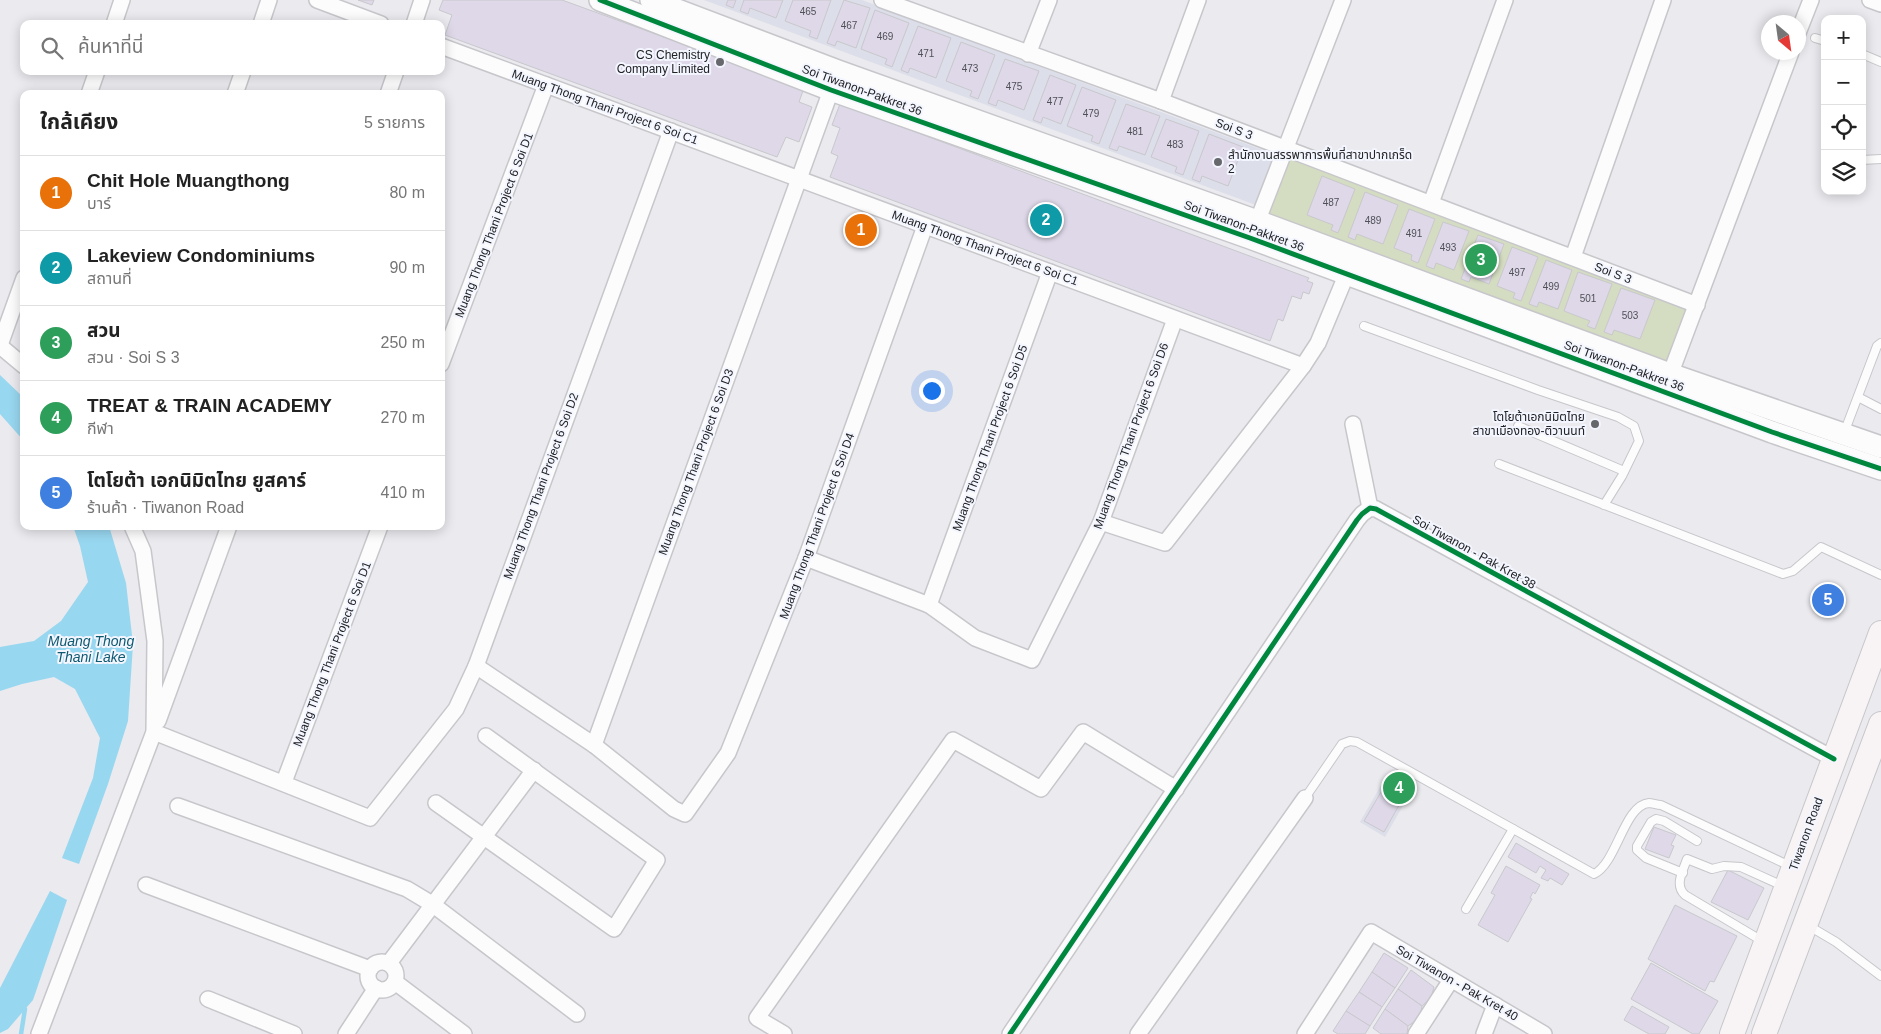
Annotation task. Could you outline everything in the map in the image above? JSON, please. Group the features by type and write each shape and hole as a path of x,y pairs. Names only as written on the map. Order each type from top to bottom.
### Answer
{"main road":[{"name":"Tiwanon Road","path":"1732,1034 1881,633"},
{"path":"1764,1034 1881,724"}],"street":[{"path":"115,20 122,0"},
{"path":"262,20 269,0"},
{"path":"317,0 370,20"},
{"path":"415,20 422,0"},
{"name":"Soi Tiwanon-Pakkret 36","path":"600,0 834,80 1254,229 1667,383 1772,432 1881,469"},
{"name":"Soi Tiwanon-Pakkret 36","path":"651,0 834,80"},
{"name":"Soi S 3","path":"882,0 901,3 1028,54 1161,101 1697,305"},
{"path":"1028,54 1048,0"},
{"path":"1161,101 1198,0"},
{"path":"1254,229 1344,0"},
{"path":"1431,204 1505,0"},
{"path":"1573,258 1663,0"},
{"path":"1805,15 1811,0"},
{"path":"1870,0 1881,4"},
{"name":"Muang Thong Thani Project 6 Soi C1","path":"445,47 1303,366"},
{"path":"1667,383 1788,60"},
{"path":"90,90 96,75"},
{"path":"236,90 242,75"},
{"path":"389,90 395,75"},
{"name":"Muang Thong Thani Project 6 Soi D3","path":"594,745 834,80"},
{"name":"Muang Thong Thani Project 6 Soi D1","path":"445,353 546,85"},
{"name":"Muang Thong Thani Project 6 Soi D2","path":"284,782 370,818 456,709 476,666 671,131"},
{"name":"Muang Thong Thani Project 6 Soi D4","path":"594,745 674,809 685,814 728,753 806,558 925,226"},
{"path":"1101,522 1165,543 1303,366 1318,343 1350,265"},
{"name":"Muang Thong Thani Project 6 Soi D5","path":"929,605 1050,272"},
{"path":"20,289 0,346 20,363"},
{"name":"Muang Thong Thani Project 6 Soi D6","path":"929,605 975,638 1032,660 1101,522 1175,318"},
{"name":"Soi Tiwanon-Pakkret 36","path":"1667,383 1780,412 1881,447"},
{"path":"1772,432 1780,412"},
{"path":"1010,1034 1362,514 1370,508 1353,424"},
{"name":"Soi Tiwanon - Pak Kret 38","path":"1370,508 1376,509 1834,759"},
{"path":"134,530 143,551 155,641 154,732"},
{"path":"39,1034 154,732 228,530"},
{"name":"Muang Thong Thani Project 6 Soi D1","path":"284,782 378,530"},
{"path":"806,558 929,605"},
{"path":"476,666 594,745"},
{"path":"154,732 284,782"},
{"path":"784,1034 757,1018 954,740 1041,789 1083,732 1176,789"},
{"path":"436,803 614,929 657,860 486,736"},
{"path":"389,963 534,770"},
{"path":"1138,1034 1305,798"},
{"path":"178,806 407,889 432,904 577,1014"},
{"path":"146,885 370,969"},
{"name":"Soi Tiwanon - Pak Kret 40","path":"1305,1034 1371,932 1544,1034"},
{"path":"378,962 389,963 396,972 395,982 386,989 376,988 369,980 370,969 378,962"},
{"path":"1416,1034 1452,980"},
{"path":"395,982 464,1034"},
{"path":"346,1034 376,988"},
{"path":"208,999 294,1034"},
{"path":"1484,1034 1495,1005"}],"lane":[{"path":"1815,38 1821,40"},
{"path":"1866,56 1881,62"},
{"path":"1866,160 1881,159"},
{"path":"1364,326 1538,390 1618,417 1634,426 1638,442 1604,505"},
{"path":"1844,434 1877,346 1881,343"},
{"path":"1858,397 1881,409"},
{"path":"1518,426 1624,471"},
{"path":"1499,464 1783,574 1793,572 1821,547 1881,575"},
{"path":"1305,798 1342,744 1350,741 1357,742 1594,874 1605,866 1618,838 1637,808 1648,803 1661,805 1790,878"},
{"path":"1682,873 1646,858 1637,850 1637,846 1651,822 1656,819 1664,821 1697,841"},
{"path":"1466,909 1513,829"},
{"path":"1766,942 1685,895 1680,890 1679,884 1687,859 1712,869 1724,866 1741,867 1790,878"},
{"path":"1806,924 1836,942 1881,976"}],"shaded area":[{"path":"704,0 862,0 1687,309 1670,359"},
{"path":"1387,775 1412,790 1385,837 1360,822"}],"green space":[{"path":"1286,149 1697,305 1672,365 1261,215"}],"water":[{"path":"0,375 20,394 20,436 0,414"},
{"name":"Muang Thong Thani Lake","path":"74,530 110,530 126,583 133,644 128,721 108,784 79,864 62,858 93,778 100,738 75,689 54,677 0,691 0,647 34,641 61,621 88,582"},
{"path":"50,891 67,900 33,1000 8,1029 0,1033 0,988"}],"building":[{"path":"358,0 374,0 372,5"},
{"path":"443,0 562,0 804,88 799,102 812,107 799,142 786,137 777,157 445,35 452,15 439,10"},
{"path":"728,0 736,0 733,8 726,5"},
{"path":"744,0 783,0 776,18 750,8 748,14 740,11"},
{"path":"793,0 831,0 817,39 809,36 811,31 785,21"},
{"path":"844,0 870,8 856,48 837,41 835,46 827,43"},
{"path":"875,10 909,23 892,67 885,64 887,59 861,49"},
{"path":"918,26 951,38 936,78 910,68 908,73 901,70"},
{"path":"961,42 995,55 978,99 970,96 972,91 946,81"},
{"path":"1005,59 1039,71 1024,110 998,100 996,106 988,103"},
{"path":"1050,75 1076,85 1061,124 1043,117 1041,123 1033,120"},
{"path":"1082,87 1116,100 1099,144 1091,141 1093,136 1067,126"},
{"path":"840,104 1309,278 1307,281 1313,283 1309,294 1303,292 1301,299 1292,296 1283,321 1278,319 1270,341 830,177 838,156 831,153 840,128 832,125"},
{"path":"1126,104 1160,116 1145,155 1119,146 1117,151 1109,148"},
{"path":"1166,119 1199,131 1183,175 1175,172 1177,167 1151,157"},
{"name":"สำนักงานสรรพาการพื้นที่สาขาปากเกร็ด 2","path":"1209,134 1243,147 1228,186 1202,176 1200,182 1192,179"},
{"path":"1322,176 1355,189 1338,233 1331,230 1333,225 1307,215"},
{"path":"1365,192 1398,205 1383,244 1357,234 1355,240 1348,237"},
{"path":"1409,209 1435,219 1418,263 1411,260 1412,255 1394,248"},
{"path":"1443,222 1469,231 1454,270 1436,263 1434,269 1426,266"},
{"path":"1478,235 1504,244 1489,284 1471,277 1469,282 1461,279"},
{"path":"1512,247 1538,257 1521,301 1513,298 1515,293 1497,286"},
{"path":"1546,260 1572,270 1558,309 1539,302 1537,307 1529,304"},
{"path":"1578,272 1612,284 1595,329 1587,326 1590,321 1564,311"},
{"path":"1621,288 1655,300 1640,339 1614,330 1612,335 1604,332"},
{"path":"1388,780 1407,791 1384,832 1364,821"},
{"path":"1654,827 1676,835 1671,845 1674,846 1669,858 1645,849"},
{"path":"1516,843 1569,874 1562,885 1550,878 1548,881 1541,878 1546,870 1540,866 1536,873 1508,857"},
{"path":"1506,866 1540,885 1535,894 1533,892 1530,898 1532,899 1508,942 1478,925 1495,895 1491,893"},
{"path":"1728,870 1764,888 1748,920 1711,902"},
{"path":"1675,905 1737,936 1714,982 1710,981 1705,991 1648,959"},
{"path":"1384,953 1408,968 1395,988 1372,972"},
{"path":"1651,963 1718,1001 1699,1034 1693,1034 1631,999"},
{"path":"1411,970 1434,987 1431,998 1422,1006 1398,989"},
{"path":"1372,972 1395,988 1382,1007 1359,992"},
{"path":"1398,989 1422,1006 1420,1018 1408,1026 1385,1009"},
{"path":"1359,992 1382,1007 1370,1026 1346,1011"},
{"path":"1632,1006 1669,1027 1665,1034 1649,1034 1624,1020"},
{"path":"1385,1009 1408,1026 1407,1034 1381,1034 1373,1028"},
{"path":"1346,1011 1370,1026 1365,1034 1338,1034 1333,1031"}],"waterway":[{"path":"21,1034 25,1009"}],"cycle path":[{"path":"600,0 831,90 1250,238 1772,432 1881,469"},
{"path":"1010,1034 1357,520 1370,508 1376,509 1834,759"}],"place":[{"name":"CS Chemistry Company Limited","path":"720,62"},
{"name":"สำนักงานสรรพาการพื้นที่สาขาปากเกร็ด 2","path":"1218,162"},
{"name":"Lakeview Condominiums","path":"1046,220"},
{"name":"Chit Hole Muangthong","path":"861,230"},
{"name":"สวน","path":"1481,260"},
{"name":"โตโยต้าเอกนิมิตไทย สาขาเมืองทอง-ติวานนท์","path":"1595,424"},
{"name":"โตโยต้า เอกนิมิตไทย ยูสคาร์","path":"1828,600"},
{"name":"TREAT & TRAIN ACADEMY","path":"1399,788"}]}
